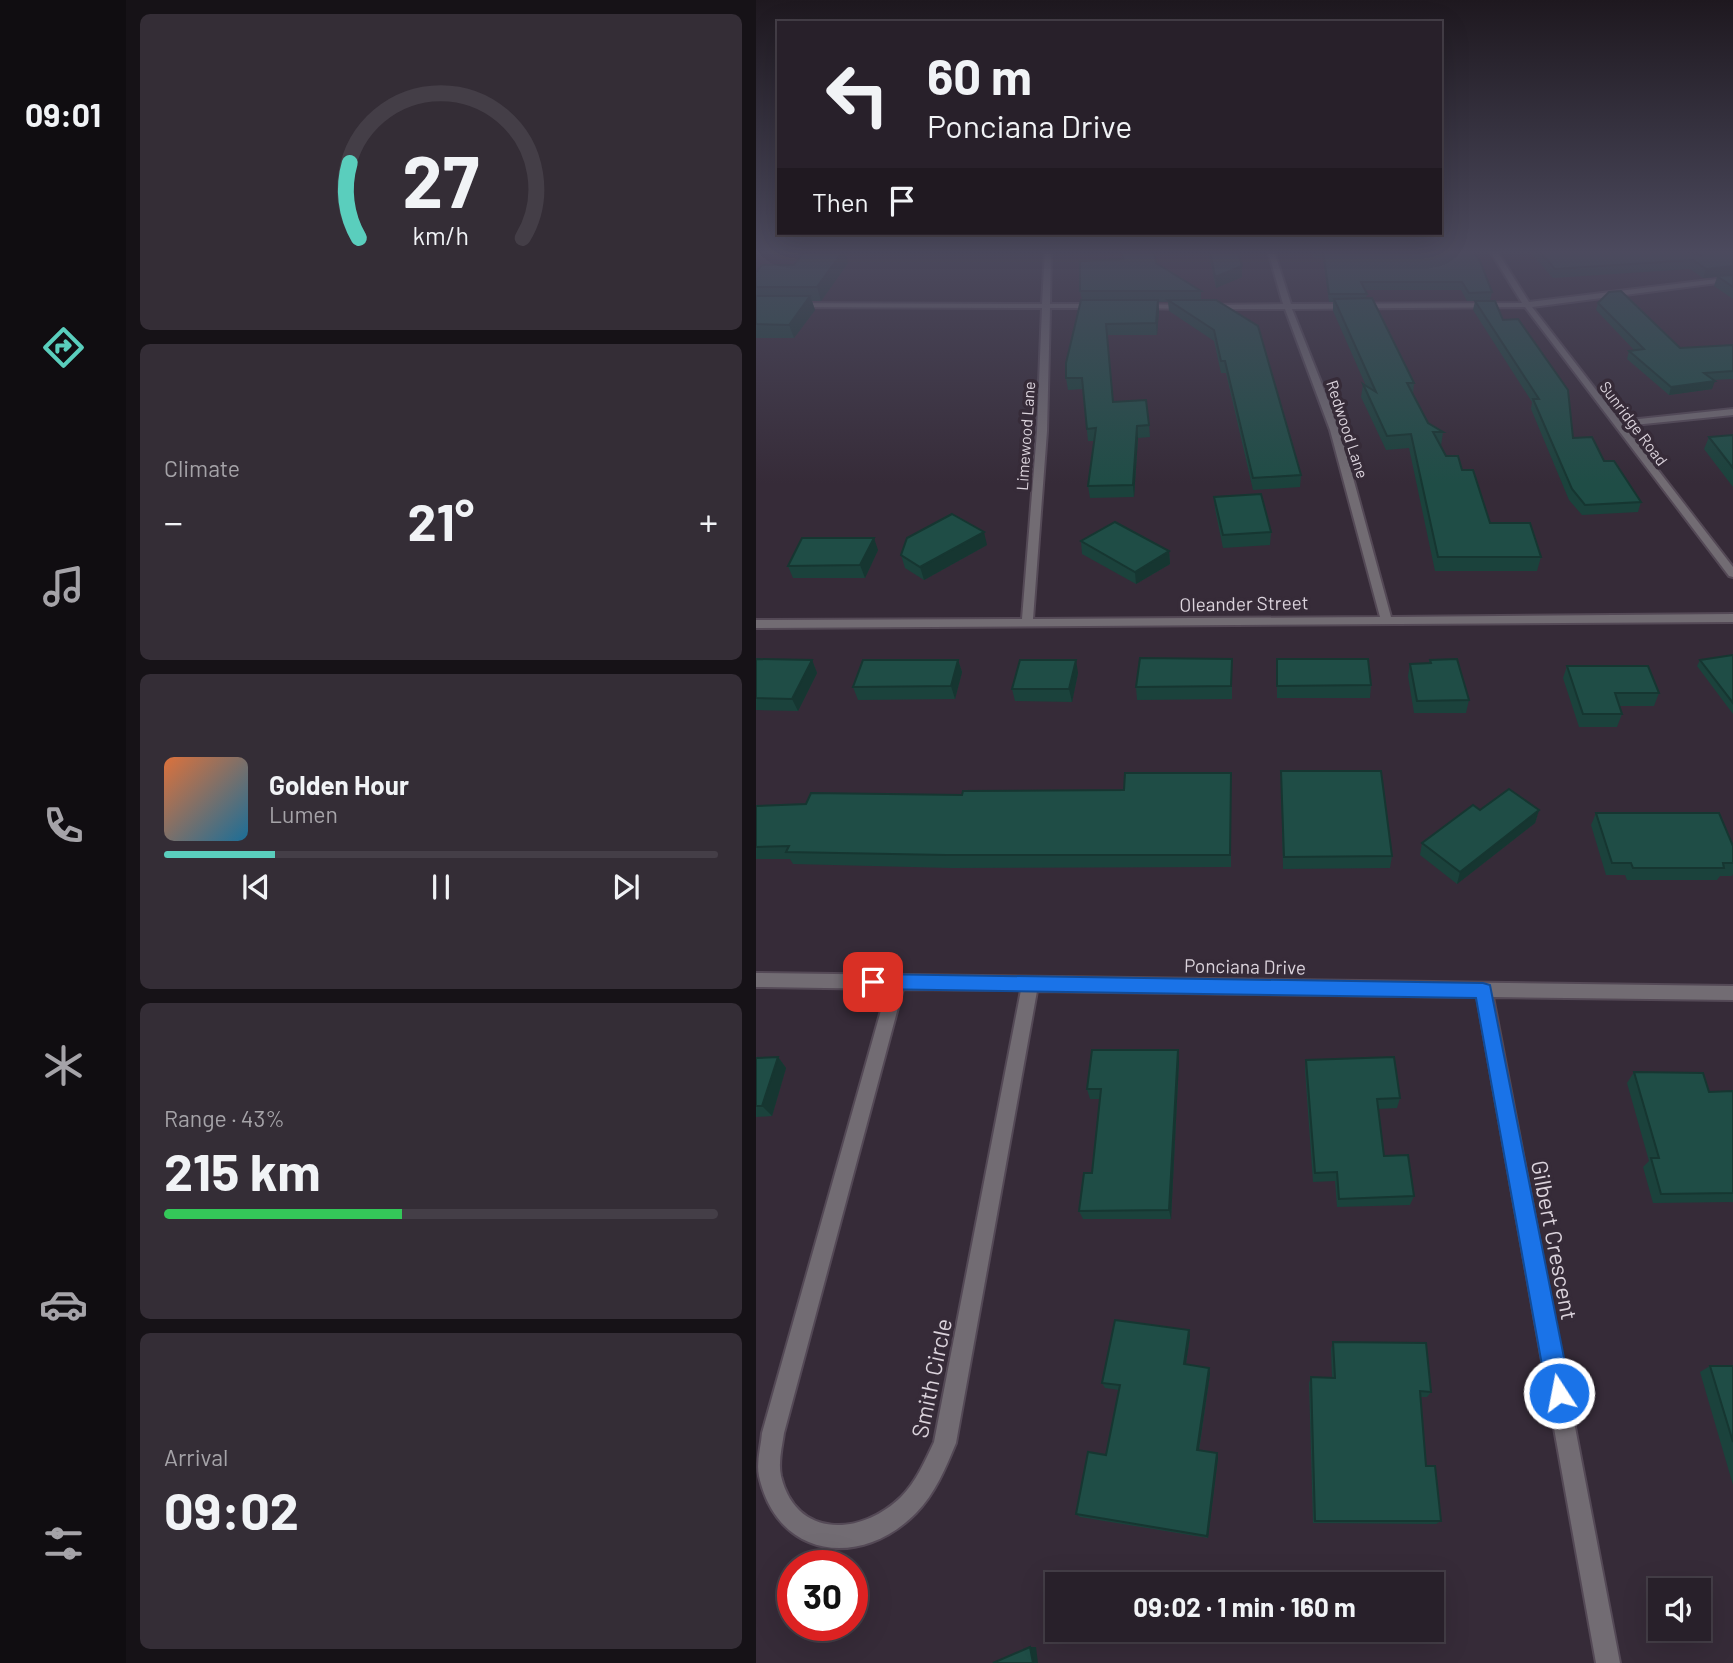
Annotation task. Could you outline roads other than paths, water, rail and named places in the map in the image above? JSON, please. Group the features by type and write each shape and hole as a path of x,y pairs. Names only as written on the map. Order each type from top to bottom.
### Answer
{"street":[{"name":"Limewood Lane","path":"1027,623 1042,430 1046,329"},
{"name":"Redwood Lane","path":"1296,329 1335,430 1385,619"},
{"name":"Sunridge Road","path":"1545,329 1733,574"},
{"path":"1616,424 1733,412"},
{"name":"Oleander Street","path":"756,624 1733,618"},
{"name":"Ponciana Drive","path":"756,980 1733,993"},
{"name":"Smith Circle","path":"897,982 773,1433 769,1475 781,1508 804,1531 836,1539 866,1534 905,1509 927,1483 945,1443 1030,984"},
{"name":"Gilbert Crescent","path":"1483,990 1608,1663"}]}
